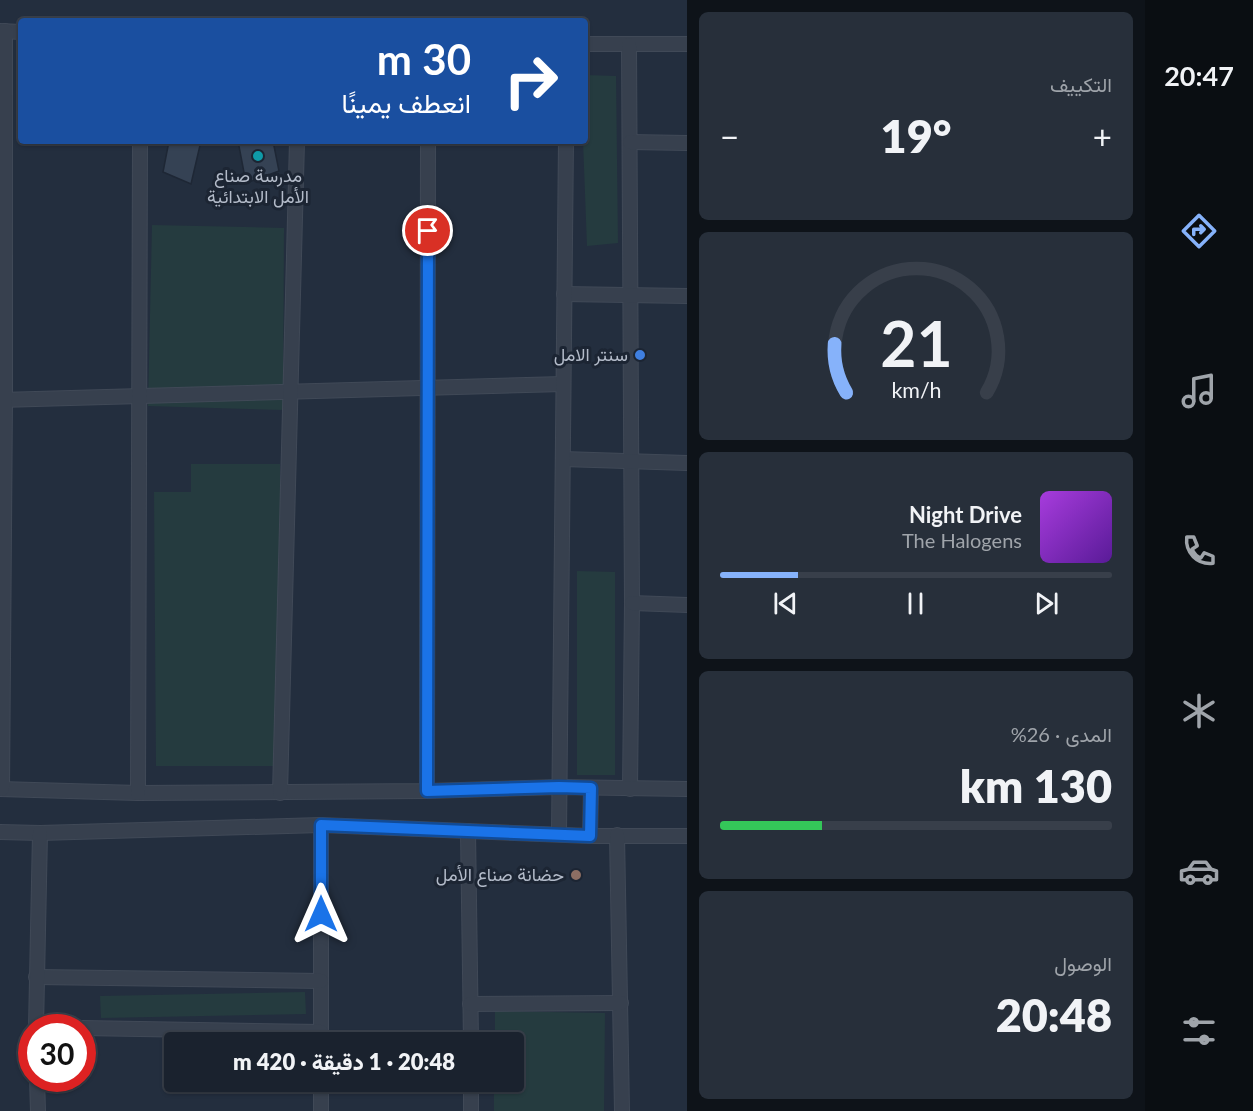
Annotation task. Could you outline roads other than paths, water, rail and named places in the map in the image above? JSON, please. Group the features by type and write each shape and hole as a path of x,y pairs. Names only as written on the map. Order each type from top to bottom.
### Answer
{"street":[{"path":"18,32 3,31 1,789 138,793 427,791 559,787 687,789"},
{"path":"588,44 687,44"},
{"path":"630,45 632,603 630,789"},
{"path":"630,142 687,143"},
{"path":"138,793 140,144"},
{"path":"280,793 297,144"},
{"path":"427,791 428,144"},
{"path":"559,834 566,144"},
{"path":"564,294 687,296"},
{"path":"3,400 563,384"},
{"path":"563,459 687,463"},
{"path":"632,603 687,605"},
{"path":"590,836 591,788"},
{"path":"321,825 321,1032"},
{"path":"0,832 40,833 321,825 590,836 687,836"},
{"path":"468,831 471,1032"},
{"path":"36,1014 40,833"},
{"path":"617,835 622,1111"},
{"path":"36,977 321,981"},
{"path":"470,1004 621,1003"},
{"path":"96,1029 188,1032"},
{"path":"37,1092 38,1111"},
{"path":"321,1092 321,1111"},
{"path":"471,1092 471,1111"}],"place":[{"name":"مدرسة صناع الأمل الابتدائية","path":"258,156"},
{"name":"سنتر الامل","path":"640,355"},
{"name":"حضانة صناع الأمل","path":"576,875"}]}
